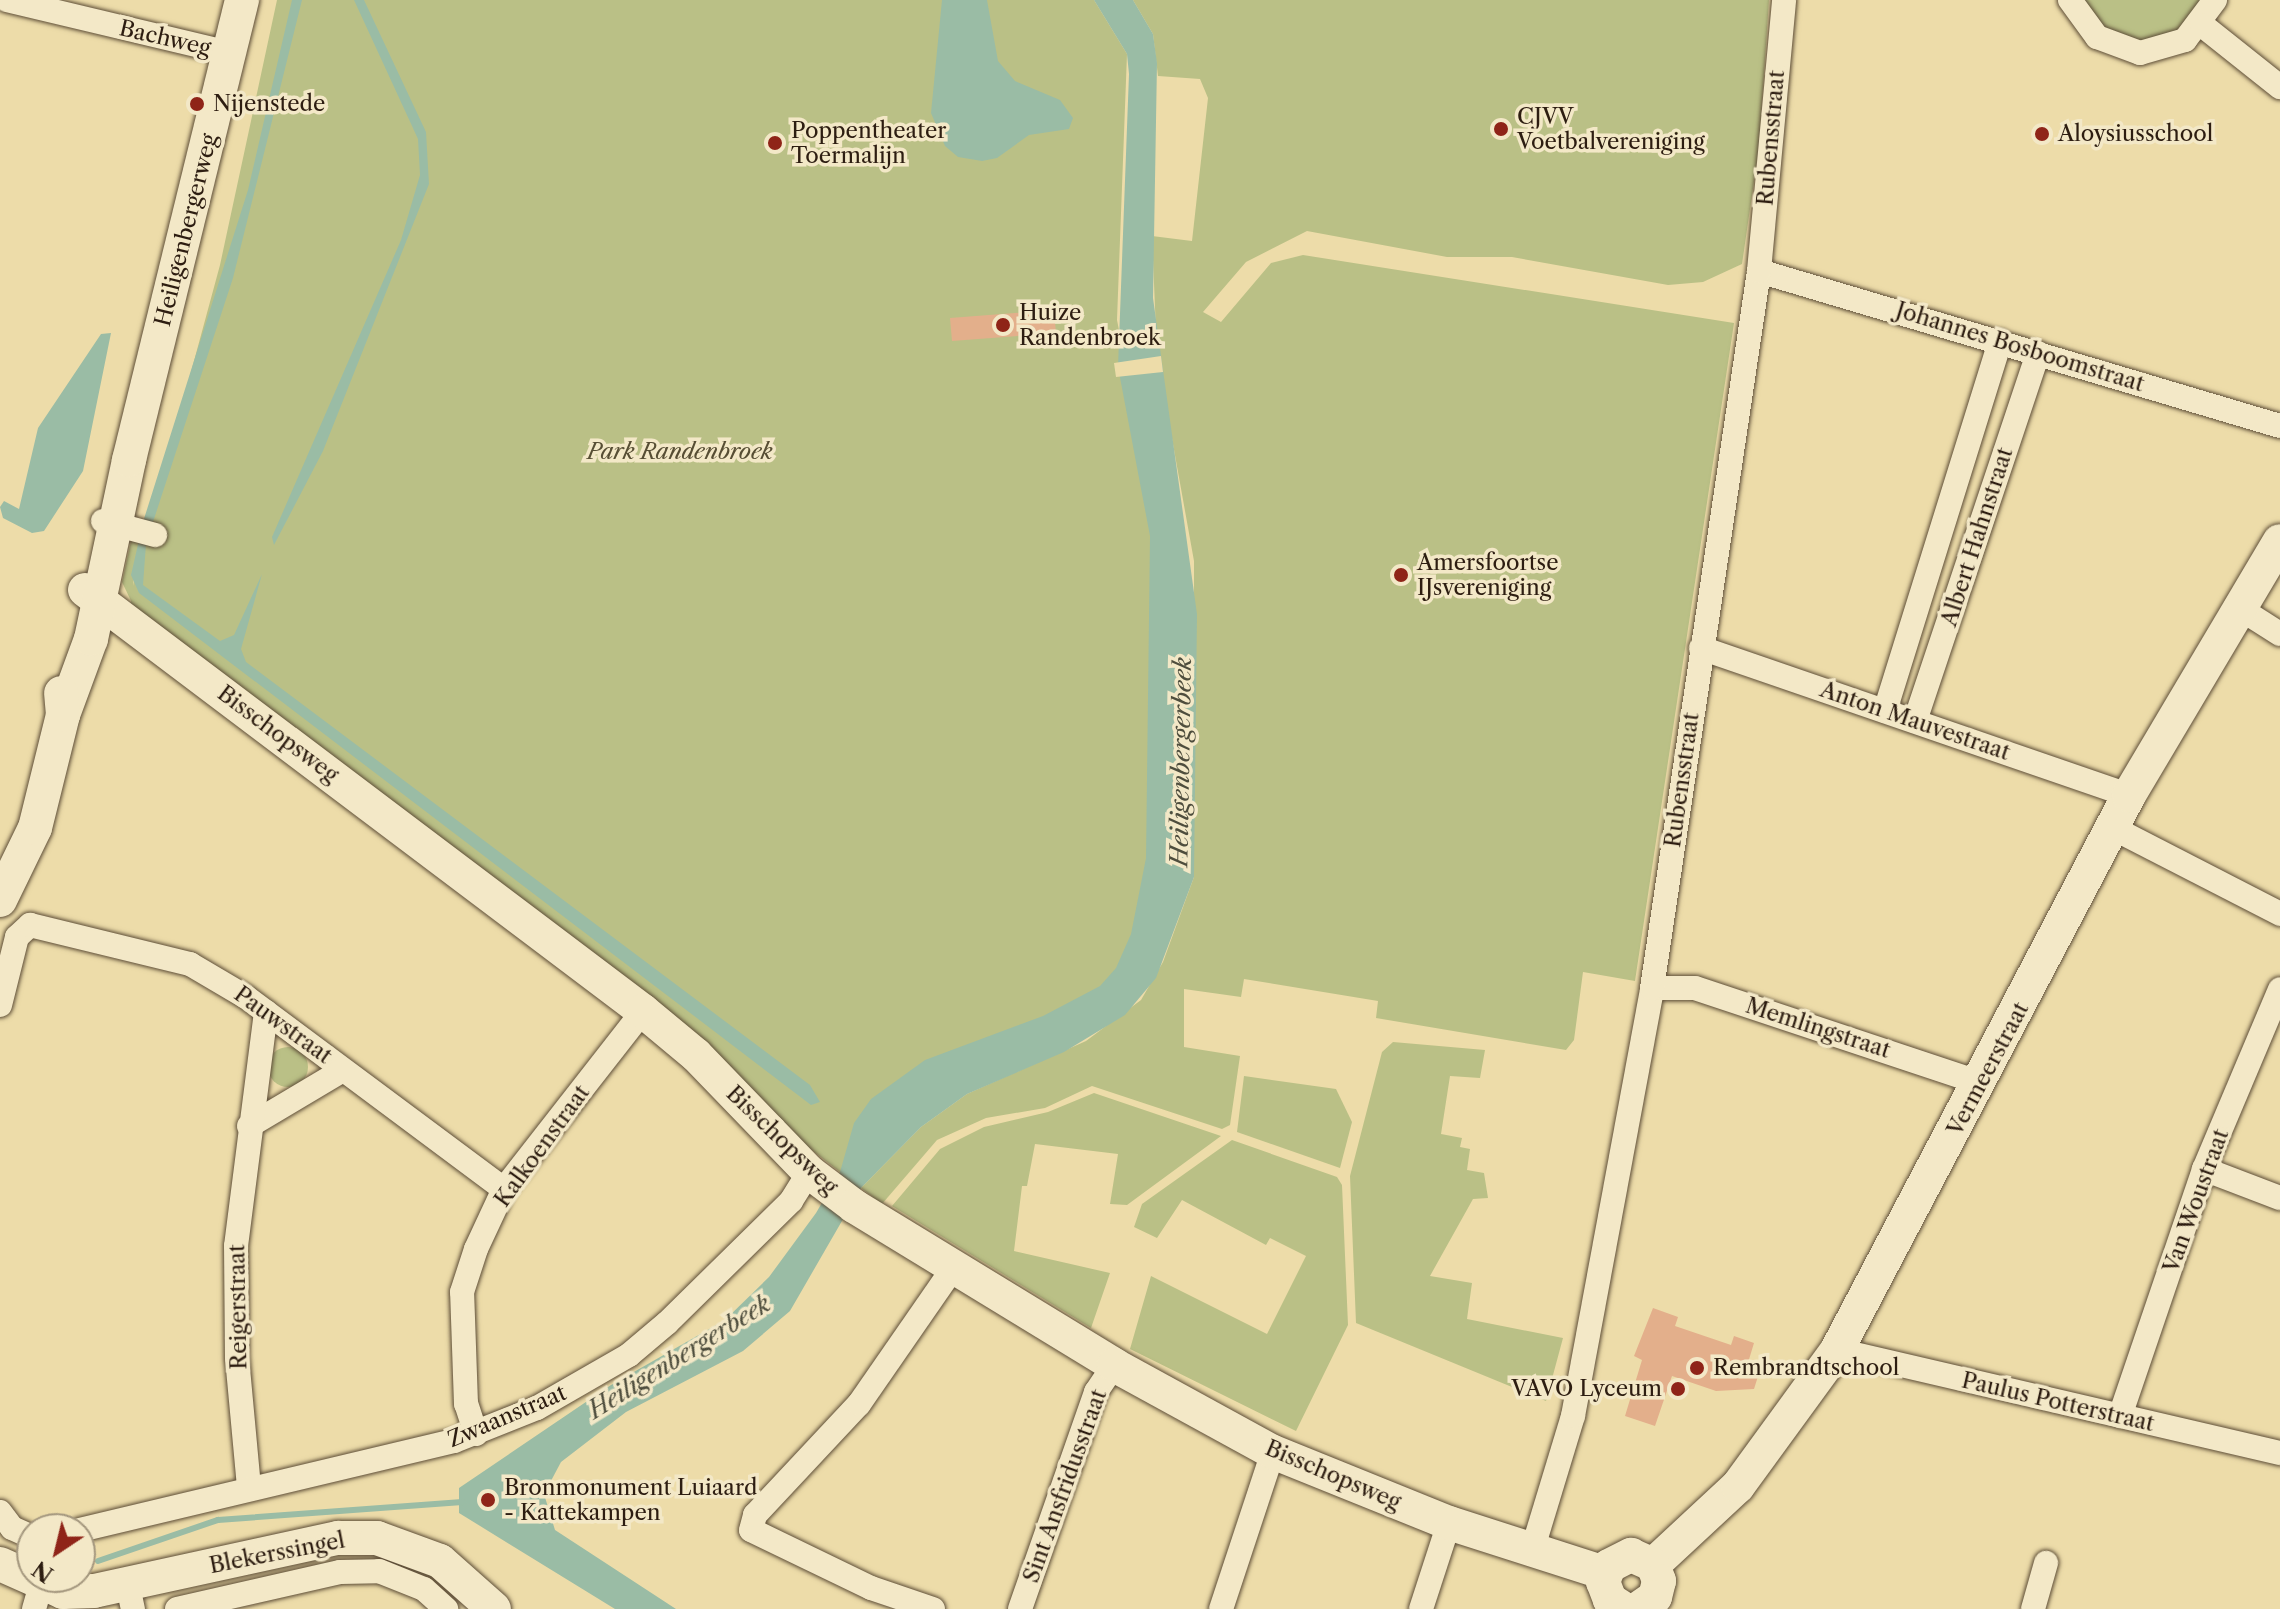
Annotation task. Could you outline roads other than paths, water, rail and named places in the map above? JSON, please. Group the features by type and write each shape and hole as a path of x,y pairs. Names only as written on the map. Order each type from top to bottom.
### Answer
{"street":[{"name":"Bachweg","path":"7,0 229,53"},
{"name":"Heiligenbergerweg","path":"0,898 35,828 63,715 63,680 93,596 128,528 129,460 242,0"},
{"name":"Rubensstraat","path":"1532,1551 1573,1416 1652,988 1759,271 1784,0"},
{"path":"2070,0 2097,37 2140,53 2185,40 2202,25 2215,0"},
{"path":"2202,25 2280,87"},
{"name":"Johannes Bosboomstraat","path":"1759,271 2280,426"},
{"name":"Albert Hahnstraat","path":"1885,711 2000,341"},
{"name":"Albert Hahnstraat","path":"1915,721 2038,353"},
{"name":"Vermeerstraat","path":"1649,1598 1738,1486 1837,1350 1981,1083 2129,795 2236,606 2280,541"},
{"name":"Bisschopsweg","path":"93,596 643,1011 696,1055 830,1188 953,1268 1114,1365 1273,1452 1449,1523 1605,1573"},
{"path":"2236,606 2280,634"},
{"name":"Anton Mauvestraat","path":"1701,648 2129,795"},
{"path":"2113,828 2280,914"},
{"name":"Pauwstraat","path":"0,1005 17,937 30,925 190,964 266,1012 504,1189"},
{"name":"Memlingstraat","path":"1652,988 1695,988 1981,1083"},
{"name":"Van Woustraat","path":"2120,1416 2204,1169 2280,989"},
{"name":"Kalkoenstraat","path":"476,1434 466,1404 462,1292 504,1189 643,1011"},
{"name":"Reigerstraat","path":"249,1487 236,1260 249,1126 266,1012"},
{"path":"249,1126 343,1070"},
{"path":"2204,1169 2280,1198"},
{"name":"Zwaanstraat","path":"96,1526 476,1434 572,1390 644,1343 791,1201 830,1188"},
{"path":"933,1609 871,1588 751,1530 755,1515 859,1404 953,1268"},
{"name":"Paulus Potterstraat","path":"1837,1350 2280,1453"},
{"name":"Sint Ansfridusstraat","path":"1020,1609 1096,1392 1114,1365"},
{"path":"1221,1609 1273,1452"},
{"path":"0,1512 16,1526"},
{"path":"1421,1609 1449,1523"},
{"name":"Blekerssingel","path":"37,1597 63,1592 130,1597 254,1555 338,1538 377,1538 440,1561 494,1609"},
{"path":"254,1555 264,1599"},
{"path":"1623,1556 1640,1556 1649,1598 1605,1592 1605,1573 1623,1556"},
{"path":"2033,1609 2046,1563"},
{"path":"0,1564 37,1597"},
{"name":"Blekerssingel","path":"177,1609 264,1599 379,1571 424,1589 446,1609"}],"water":[{"path":"292,0 302,0 233,278 153,522 143,522 248,190"},
{"path":"354,0 364,0 426,132 429,184 323,451 274,545 272,537 401,240 420,175 418,139"},
{"path":"942,0 987,0 998,61 1015,81 1060,100 1073,118 1069,129 1029,135 997,158 982,161 958,157 945,146 931,113"},
{"name":"Heiligenbergerbeek","path":"1094,0 1133,0 1153,34 1157,63 1153,298 1197,614 1194,877 1156,978 1125,1015 1064,1052 967,1094 921,1127 861,1188 790,1311 743,1351 626,1412 561,1462 544,1494 555,1530 676,1609 615,1609 459,1513 459,1488 611,1385 725,1320 769,1277 816,1213 840,1172 854,1123 871,1099 925,1060 1043,1016 1100,986 1116,968 1131,934 1146,858 1150,536 1118,367 1129,74 1127,54"},
{"path":"111,333 83,471 44,531 32,533 3,518 0,507 4,501 19,509 38,428 101,334"},
{"path":"139,540 146,544 143,585 220,641 234,635 262,574 241,649 246,662 810,1085 820,1102 811,1105 139,593 131,575"}],"waterway":[{"path":"98,1561 218,1520 462,1502"}],"place":[{"name":"Nijenstede","path":"197,104"},
{"name":"CJVV Voetbalvereniging","path":"1501,129"},
{"name":"Aloysiusschool","path":"2042,134"},
{"name":"Poppentheater Toermalijn","path":"775,143"},
{"name":"Huize Randenbroek","path":"1003,325"},
{"name":"Amersfoortse IJsvereniging","path":"1401,575"},
{"name":"Rembrandtschool","path":"1697,1368"},
{"name":"VAVO Lyceum","path":"1678,1389"},
{"name":"Bronmonument Luiaard - Kattekampen","path":"488,1500"}],"park label":[{"name":"Park Randenbroek","path":"680,452"}]}
